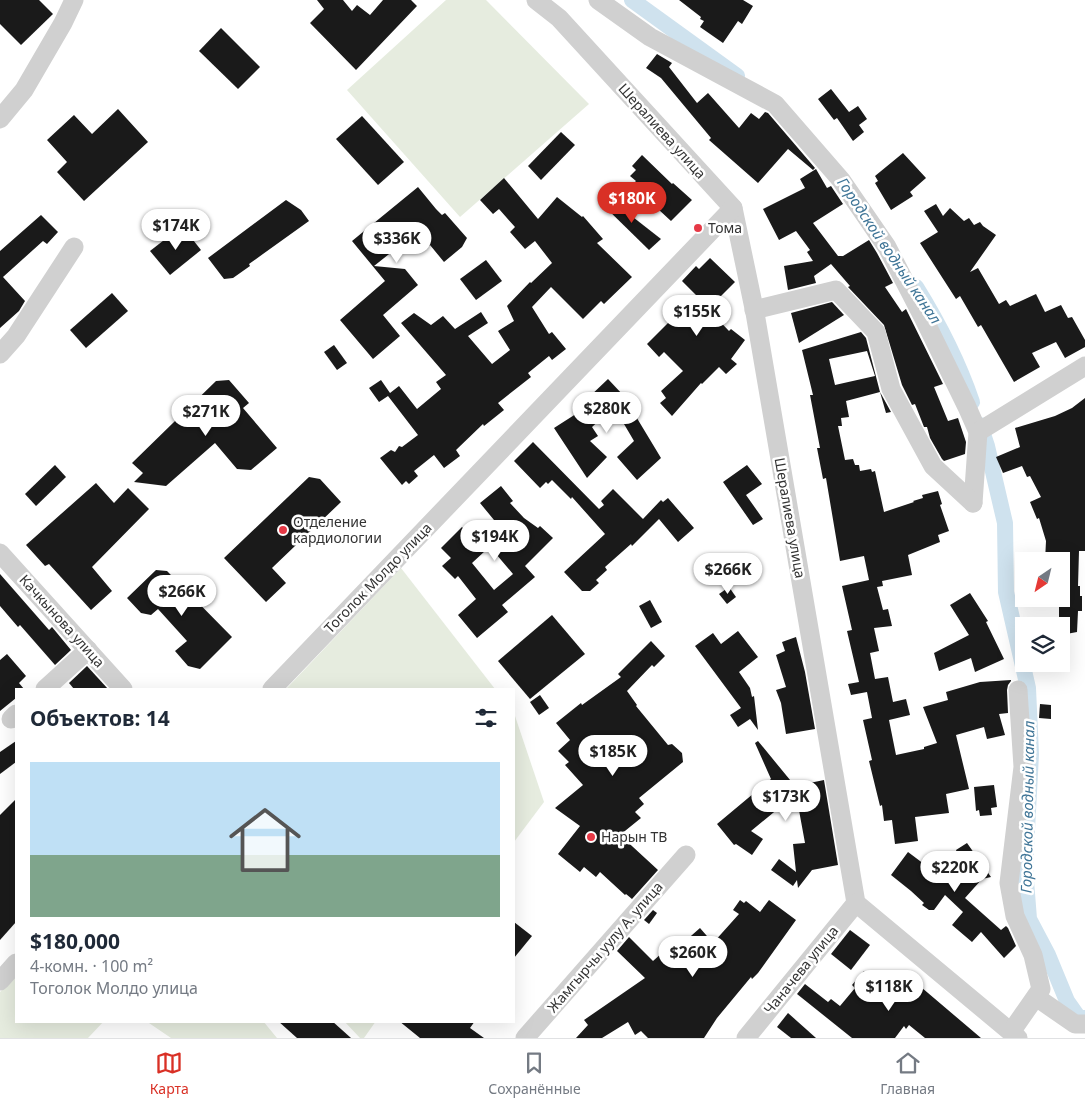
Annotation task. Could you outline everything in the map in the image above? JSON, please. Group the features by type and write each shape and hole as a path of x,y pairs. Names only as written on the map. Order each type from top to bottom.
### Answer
{"street":[{"path":"0,119 24,90 63,23 74,0"},
{"name":"Шералиева улица","path":"536,0 560,18 733,208 754,310 856,903"},
{"path":"598,0 650,37 775,104 841,180 887,247 978,432 974,503 933,466 891,389 876,332 836,290 754,310"},
{"name":"Тоголок Молдо улица","path":"273,688 733,208"},
{"path":"0,354 16,336 74,247"},
{"path":"978,432 1085,366"},
{"name":"Качкынова улица","path":"0,553 122,688"},
{"path":"46,688 88,650"},
{"path":"856,903 1015,1035 1041,989 1033,955 1015,916 1009,882 1023,767 1018,690"},
{"name":"Жамгырчы уулу А. улица","path":"525,1038 686,855"},
{"name":"Чаначева улица","path":"746,1038 856,903"},
{"path":"0,981 15,964"},
{"path":"1036,997 1075,1024 1085,1024"}],"shaded area":[{"path":"446,0 486,0 589,104 460,217 347,90"},
{"path":"401,568 494,688 287,688"},
{"path":"515,716 544,802 515,841"},
{"path":"15,976 15,1023 102,1023 88,1038 0,1038 0,992"},
{"path":"149,1023 265,1023 277,1038 171,1038"},
{"path":"346,1023 375,1023 364,1038 360,1038"}],"building":[{"path":"0,0 39,0 53,14 21,45 0,24"},
{"path":"317,0 343,0 352,11 357,5 370,15 383,0 411,0 417,6 356,70 310,23 324,9"},
{"path":"679,0 743,0 753,6 742,24 738,21 723,43 700,27 704,21 700,19 701,17"},
{"path":"221,28 260,67 238,89 199,51"},
{"path":"657,54 672,63 669,67 697,103 708,93 739,128 751,113 759,119 765,112 768,113 815,168 813,170 788,149 758,183 709,140 711,138 661,78 646,68"},
{"path":"831,89 849,112 858,106 867,119 859,125 864,132 853,141 837,118 834,120 818,99"},
{"path":"118,109 148,142 84,201 57,172 67,162 47,140 74,115 92,134"},
{"path":"362,116 404,162 378,185 336,139"},
{"path":"561,132 575,145 541,180 528,166"},
{"path":"903,153 926,178 910,192 913,196 891,210 875,183 878,181 875,176"},
{"path":"642,155 692,200 671,221 632,185 636,181 630,176 636,170 632,166"},
{"path":"816,169 827,188 831,186 843,204 813,223 838,256 843,256 835,261 869,240 893,283 885,287 902,312 906,309 943,384 934,387 948,421 958,418 966,442 965,454 944,461 942,459 930,438 927,427 924,427 915,404 912,405 902,385 884,325 848,287 850,286 831,264 814,276 816,283 788,290 784,266 813,261 807,252 810,250 796,231 779,240 763,209 805,188 800,179"},
{"path":"504,178 538,219 557,197 583,216 603,239 597,243 632,277 604,304 601,301 583,319 551,287 532,307 549,334 552,332 566,349 552,360 549,356 528,373 531,377 498,403 504,410 484,426 483,424 456,450 460,456 444,468 434,455 414,471 418,476 409,484 406,481 402,485 380,458 391,450 395,452 399,446 402,447 418,435 388,396 379,402 369,388 381,380 390,393 399,386 417,409 441,389 436,382 446,375 401,323 414,313 431,325 443,316 455,329 481,312 488,323 468,336 492,364 510,350 498,331 514,321 507,306 552,263 535,241 525,249 510,232 515,227 499,209 493,214 480,200"},
{"path":"418,187 436,209 442,215 445,213 467,238 462,247 444,262 430,245 425,249 413,235 374,266 405,269 418,285 383,315 400,336 373,359 340,320 385,281 352,241"},
{"path":"606,196 661,239 649,250 601,203"},
{"path":"286,200 301,210 309,221 249,264 250,266 233,278 224,279 208,258"},
{"path":"936,204 943,216 950,208 964,221 969,218 974,225 980,222 996,235 970,272 978,268 999,304 1006,300 1010,306 1036,294 1045,312 1061,305 1068,318 1072,317 1085,340 1085,347 1065,358 1056,342 1032,353 1040,367 1014,382 981,325 978,327 960,296 956,299 920,243 938,232 924,211"},
{"path":"41,215 58,232 47,244 43,241 3,277 25,301 19,311 0,328 0,251"},
{"path":"182,226 201,250 170,275 150,251"},
{"path":"710,258 735,282 708,309 729,331 731,329 745,340 731,359 737,364 726,374 719,367 701,383 672,416 660,403 666,398 661,391 683,371 664,352 659,357 647,344 696,295 682,281 696,266 699,269"},
{"path":"486,260 502,281 476,300 460,279"},
{"path":"112,293 128,311 86,348 70,330"},
{"path":"832,302 844,315 799,343 791,313"},
{"path":"861,332 866,338 880,392 846,401 849,417 841,418 842,426 838,426 845,460 853,459 855,465 859,465 860,471 871,469 872,472 875,471 884,512 923,498 922,495 938,491 942,504 940,505 949,531 938,535 940,542 908,555 912,575 882,581 883,586 877,587 883,610 888,609 892,626 874,628 879,651 870,653 875,679 888,677 893,702 906,699 910,715 889,720 896,755 924,749 924,747 937,743 923,707 948,700 946,692 980,682 1011,680 1007,690 1008,713 999,714 1005,735 987,739 984,727 956,735 969,789 946,794 949,813 915,817 918,841 895,844 892,820 884,821 882,805 880,806 869,761 872,760 863,720 872,718 867,692 851,695 848,684 859,682 847,631 852,630 842,586 869,580 864,556 840,561 826,478 823,479 817,448 820,448 810,395 813,395 802,350","holes":["867,351 875,376 835,385 829,359"]},
{"path":"334,345 347,363 337,370 324,352"},
{"path":"608,379 623,395 661,458 637,480 617,457 634,441 614,407 592,427 598,436 590,441 607,457 587,478 554,428 593,403 588,398"},
{"path":"229,380 249,403 243,408 277,448 251,470 237,469 215,443 166,486 134,482 143,473 132,463 216,381"},
{"path":"880,392 891,412 886,413"},
{"path":"1085,398 1085,551 1079,551 1078,586 1080,586 1080,596 1082,596 1082,611 1078,611 1077,632 1070,633 1070,617 1059,617 1059,608 1070,608 1070,552 1045,552 1046,541 1039,518 1037,519 1030,502 1041,497 1030,476 1027,477 1022,466 1003,473 996,457 1020,447 1015,428 1055,416 1072,408"},
{"path":"533,442 599,509 604,505 601,501 613,489 643,519 661,500 663,502 668,498 694,528 678,542 659,519 632,546 631,544 605,567 607,570 596,580 599,583 590,591 582,591 564,572 605,534 572,497 571,499 552,480 548,484 546,482 540,488 514,461"},
{"path":"55,465 66,477 36,506 25,494"},
{"path":"747,465 762,484 746,495 763,519 753,525 723,482"},
{"name":"Отделение кардиологии","path":"309,477 320,479 341,502 272,568 286,583 266,602 224,558"},
{"path":"96,483 114,503 128,488 149,509 92,567 112,591 91,610 49,564 45,566 26,545"},
{"path":"501,486 513,501 510,503 524,518 538,528 540,526 553,538 525,566 535,577 502,605 508,612 477,638 458,615 476,599 458,576 455,579 442,566 451,558 441,548 462,527 485,551 472,563 494,590 513,574 496,554 511,541 480,503"},
{"path":"156,570 167,571 232,637 200,669 188,666 175,651 187,641 158,609 151,615 141,613 127,598"},
{"path":"0,574 49,630 52,627 71,650 55,665 20,625 18,627 0,606"},
{"path":"729,587 736,597 727,604 719,594"},
{"path":"970,593 988,621 986,622 1004,659 975,672 971,658 939,671 934,653 969,635 950,605"},
{"path":"650,600 662,622 651,628 639,606"},
{"path":"552,615 585,654 530,699 498,661"},
{"path":"738,631 758,657 739,672 750,688 752,697 754,696 758,730 750,719 738,727 730,715 741,708 695,646 713,633 721,644"},
{"path":"796,637 805,672 815,729 786,734 781,703 776,690 786,687 776,655 785,651 782,642"},
{"path":"651,641 665,656 654,667 652,665 627,691 636,706 668,745 672,744 682,753 683,762 639,798 644,804 635,812 641,818 620,835 658,870 632,899 600,872 596,877 584,867 580,872 558,854 580,826 555,808 583,785 565,765 569,762 558,751 570,740 556,723 581,703 582,705 621,677 618,674"},
{"path":"7,654 26,676 19,683 23,688 15,688 15,699 0,711 0,660"},
{"path":"87,666 107,688 73,688 69,683"},
{"path":"540,695 549,708 539,715 530,702"},
{"path":"1040,704 1051,705 1051,719 1039,718"},
{"path":"758,741 795,786 824,780 838,865 812,870 798,888 797,880 793,886 771,870 779,859 796,872 793,844 805,843 796,794 751,831 763,839 752,855 736,844 734,845 717,824 771,779 755,743"},
{"path":"15,742 15,763 0,774 0,752"},
{"path":"994,785 997,807 991,808 992,815 980,816 979,810 976,811 974,787"},
{"path":"15,800 15,923 0,940 0,815"},
{"path":"967,843 991,877 982,879 965,898 1001,930 1006,926 1008,928 1016,946 1004,958 981,932 972,942 952,925 963,912 945,895 934,910 929,910 922,905 924,903 911,891 891,875 908,852 932,870 957,853 956,850"},
{"path":"740,900 744,903 746,901 760,912 769,900 796,920 758,973 752,979 751,977 717,1018 704,1038 648,1038 641,1031 635,1035 628,1022 602,1038 576,1038 588,1025 584,1020 645,978 617,951 629,937 653,961 671,945 675,950 700,928 713,943 739,914 733,910"},
{"path":"653,910 657,913 649,924 644,920"},
{"path":"515,923 532,936 515,957"},
{"path":"850,930 870,945 851,970 831,954"},
{"path":"864,971 893,994 908,976 981,1038 925,1038 909,1025 906,1029 904,1026 895,1038 852,1038 797,994 805,984 828,1002 831,999 840,1006 855,988 852,985"},
{"path":"788,1013 816,1038 791,1038 777,1027"},
{"path":"280,1023 334,1023 351,1038 297,1038"},
{"path":"401,1023 474,1023 470,1028 484,1038 420,1038"}],"waterway":[{"name":"Городской водный канал","path":"632,0 737,76"},
{"name":"Городской водный канал","path":"916,287 947,343 961,372 972,402"},
{"name":"Городской водный канал","path":"980,425 987,446 1005,523 1006,592 1028,688 1031,754 1025,868 1029,919 1048,955 1067,1001 1079,1018 1085,1018"}],"place":[{"name":"Тома","path":"698,228"},
{"name":"Отделение кардиологии","path":"283,530"},
{"name":"Нарын ТВ","path":"591,837"}]}
